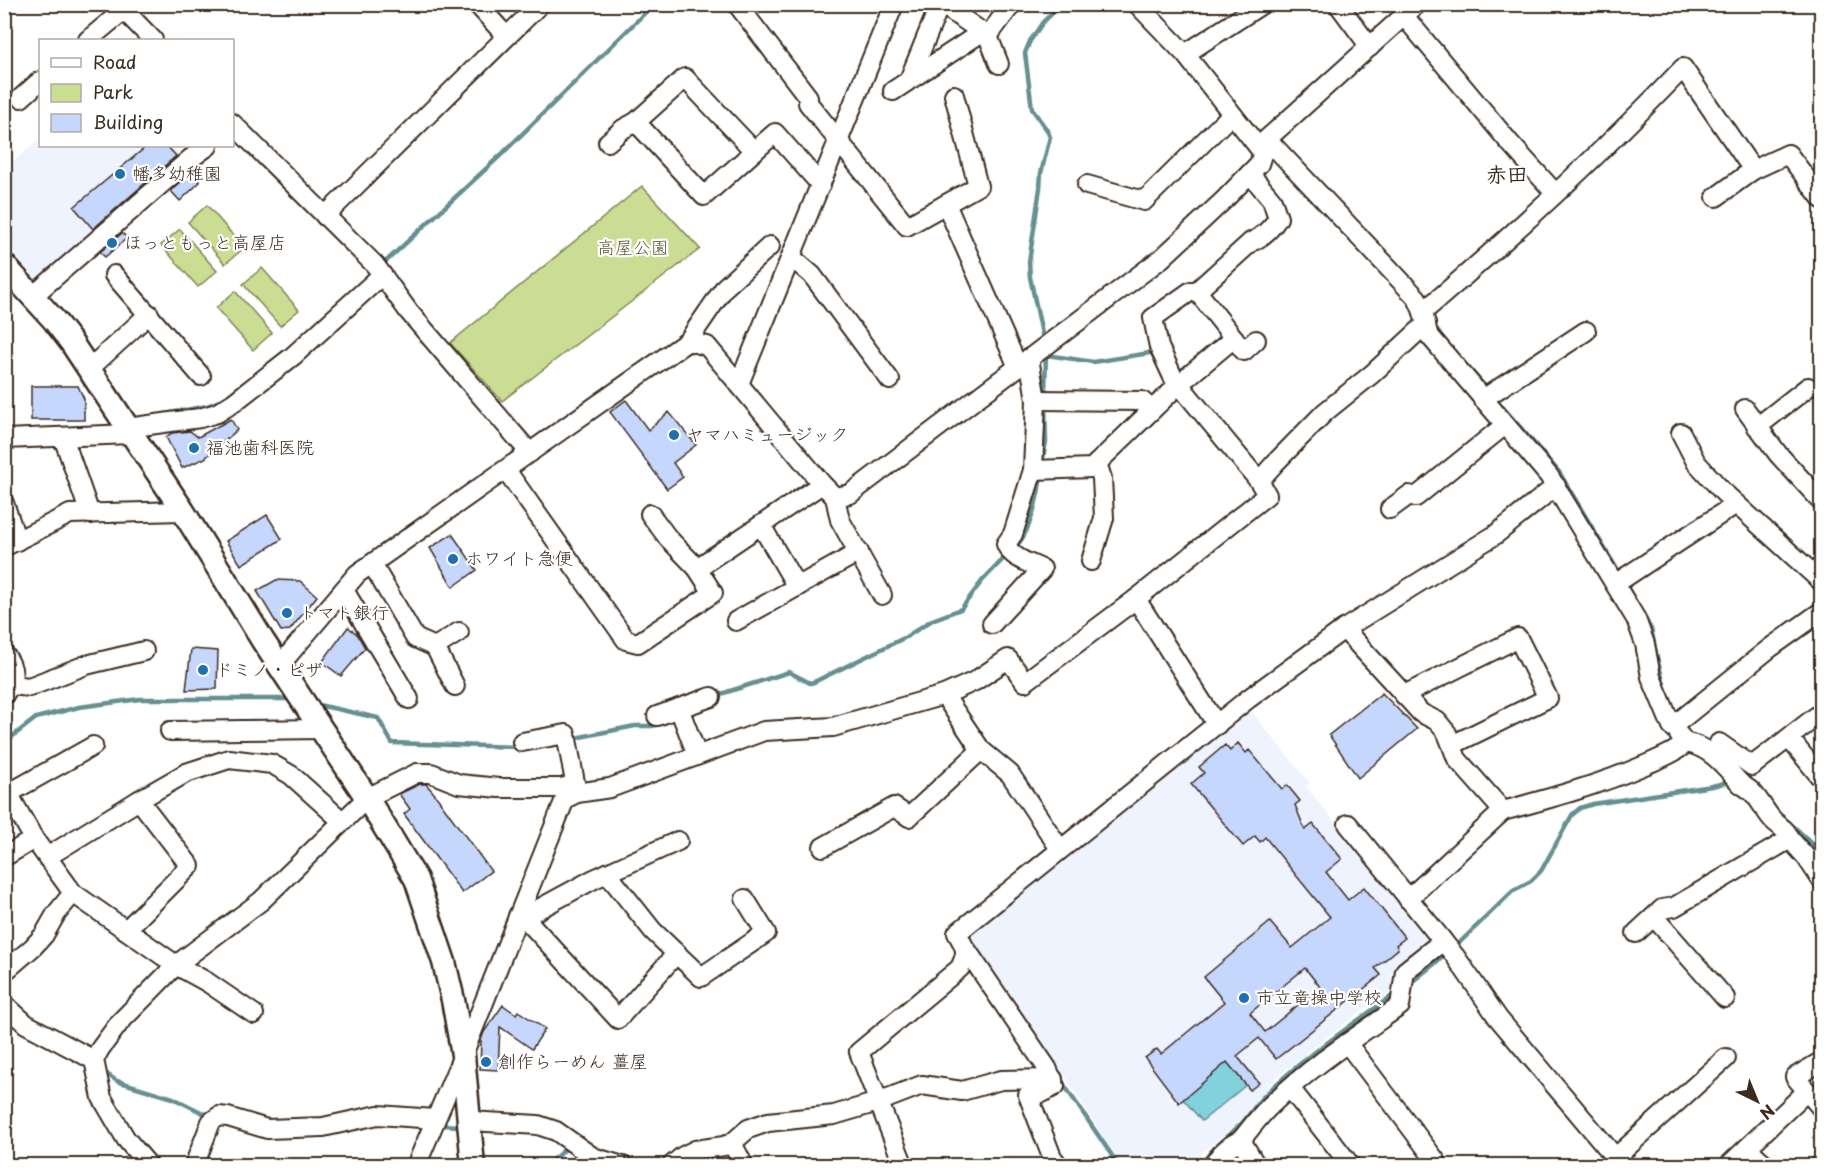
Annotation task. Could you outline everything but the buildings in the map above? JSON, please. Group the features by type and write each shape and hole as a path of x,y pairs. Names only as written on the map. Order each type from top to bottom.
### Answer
{"street":[{"path":"477,4 506,36"},
{"path":"325,216 540,4"},
{"path":"737,4 808,97 808,103 907,226 978,186 954,95"},
{"path":"739,384 894,4"},
{"path":"908,81 941,4 985,34 999,64"},
{"path":"893,91 985,34 1012,4"},
{"path":"1137,4 1185,54 1232,114 1418,298 1428,334 1488,396 1505,424 1557,486 1621,580 1645,644 1651,677 1686,743"},
{"path":"1185,54 1237,10 1262,4"},
{"path":"1338,4 1370,47"},
{"path":"89,39 121,7 152,39"},
{"path":"697,568 760,525 829,490 850,494 1162,258 1250,174 1259,164 1265,146 1410,10 1509,142 1555,193"},
{"path":"1255,477 1276,462 1325,412 1372,374 1424,318 1638,116 1683,68 1753,170"},
{"path":"608,142 623,129 636,122 685,78 754,151"},
{"path":"21,98 39,82"},
{"path":"1087,185 1144,201 1232,114"},
{"path":"636,122 704,196 775,133 820,185"},
{"path":"234,125 379,271 410,312 530,453"},
{"path":"33,296 207,147"},
{"path":"1716,197 1753,170 1788,154 1821,199"},
{"path":"149,1166 126,1139 102,1098 94,1060 100,1049 120,1022 176,965 261,901 367,798 417,773 431,773 459,784 499,788 610,788 764,731 833,727 944,695 975,681 1008,659 1025,682 1136,599 1267,495 1255,477 1177,387 1159,347 1152,318 1191,291 1197,291 1251,242 1260,238 1278,218 1272,200 1250,174"},
{"path":"946,204 1035,354 1042,400 1038,470 1013,534 1006,544 1010,553 1041,569 992,624"},
{"path":"280,665 357,574 688,341 725,287 770,246"},
{"path":"791,257 812,275 890,380"},
{"path":"6,269 33,296 65,334 89,369 183,511 263,641 367,798 416,879 444,962 463,1055 473,1166"},
{"path":"4,439 63,437 200,418 216,413 233,404 292,356 379,271"},
{"path":"114,275 201,376"},
{"path":"1197,291 1244,351 1256,339"},
{"path":"89,369 149,314"},
{"path":"1488,396 1586,331"},
{"path":"1038,470 1092,468 1177,387 1234,338"},
{"path":"688,341 707,346 829,490 840,520 882,595"},
{"path":"1757,427 1808,387"},
{"path":"1042,400 1142,401 1152,410"},
{"path":"1745,408 1778,454 1821,502"},
{"path":"1390,509 1409,495 1416,497 1505,424"},
{"path":"1681,433 1696,462 1723,492 1821,582"},
{"path":"63,437 90,514"},
{"path":"1091,561 1104,518 1102,478 1097,463"},
{"path":"506,470 626,640 638,643 713,593 697,568 668,538 650,514"},
{"path":"1059,1166 1052,1156 1028,1095 1041,1093 1055,1086 1053,1079 957,933 1248,699 1344,629 1495,535 1557,486"},
{"path":"4,503 11,544 69,514 183,511"},
{"path":"1621,580 1736,504"},
{"path":"760,525 798,587"},
{"path":"736,621 859,552"},
{"path":"372,564 415,638 435,647 455,686"},
{"path":"344,590 409,699"},
{"path":"1136,599 1217,725"},
{"path":"1676,724 1770,648 1821,611"},
{"path":"1344,629 1420,713 1437,721 1447,733 1457,759 1503,811"},
{"path":"435,647 459,632"},
{"path":"1404,695 1518,638 1548,698 1452,746"},
{"path":"4,654 12,664 8,690 29,687 86,665 144,651"},
{"path":"944,695 981,750 1010,774 1060,849"},
{"path":"657,716 680,713 711,697"},
{"path":"170,732 311,712"},
{"path":"1719,743 1752,766 1821,712"},
{"path":"680,713 697,755"},
{"path":"522,742 566,734 576,789"},
{"path":"1789,738 1821,779"},
{"path":"1686,743 1695,744 1704,749 1728,767 1752,792 1773,820 1788,832 1790,839 1806,857 1821,881"},
{"path":"1408,899 1503,811 1618,776 1661,758 1686,743"},
{"path":"93,747 6,792 34,839 74,892 176,965 207,982 254,1014"},
{"path":"823,847 894,807 909,817 981,750"},
{"path":"47,857 186,773 229,759 272,764 291,775 342,821"},
{"path":"416,1166 521,917 565,799 576,789"},
{"path":"126,930 190,866 139,800"},
{"path":"1348,824 1449,949 1498,1018 1611,1161 1726,1058"},
{"path":"4,857 34,839"},
{"path":"1636,933 1662,909 1674,907 1790,839"},
{"path":"521,917 607,873 678,841"},
{"path":"607,873 652,931 701,977 766,933 746,899"},
{"path":"4,972 44,935 56,914 74,892"},
{"path":"521,917 618,1019 676,953"},
{"path":"1654,917 1725,998"},
{"path":"904,1166 859,1052 960,968 966,949"},
{"path":"1213,1166 1229,1145 1241,1140 1269,1106 1290,1088 1347,1043 1400,1006 1405,971 1449,949"},
{"path":"4,1004 26,1024 94,1060"},
{"path":"1347,1043 1436,1161"},
{"path":"1821,1061 1795,1077 1821,1109"},
{"path":"671,1166 695,1150 732,1143 748,1130 768,1122 834,1115 878,1102 922,1085 962,1091 1001,1080 1053,1079"},
{"path":"1290,1088 1351,1166"},
{"path":"1728,1166 1807,1091"},
{"path":"194,1166 214,1118 228,1117 267,1129 323,1126 378,1115 435,1119"},
{"path":"469,1121 538,1125 556,1131 593,1157 623,1166"},
{"path":"1241,1140 1258,1166"},
{"path":"732,1143 744,1166"},
{"path":"1747,1148 1767,1166"}],"shaded area":[{"path":"39,140 39,147 174,147 185,158 40,284 5,244 4,169"},
{"path":"1246,709 1251,711 1310,783 1306,787 1428,934 1425,946 1390,975 1397,984 1394,989 1358,1013 1276,1078 1234,1127 1201,1153 1197,1166 1121,1165 1063,1073 1060,1075 969,933"}],"green space":[{"name":"高屋公園","path":"642,186 700,249 502,401 450,343"},
{"path":"207,205 244,248 225,264 188,222"},
{"path":"180,229 217,271 198,287 161,245"},
{"path":"262,268 299,310 280,326 243,284"},
{"path":"235,291 272,333 253,350 216,308"}],"water":[{"path":"1227,1062 1246,1085 1202,1121 1183,1099"}],"waterway":[{"path":"381,266 502,154 654,4"},
{"path":"1044,343 1029,262 1041,173 1050,137 1032,109 1025,53 1043,22 1062,4"},
{"path":"1045,396 1046,351"},
{"path":"1047,355 1093,362 1156,352"},
{"path":"1461,359 1489,391"},
{"path":"1494,397 1559,472 1621,576"},
{"path":"165,414 207,406 224,399"},
{"path":"1042,462 1046,442 1045,405"},
{"path":"1014,548 1020,542 1029,524 1036,503 1041,473"},
{"path":"715,697 789,672 810,683 814,682 906,637 932,620 961,609 982,581 1008,554"},
{"path":"1625,583 1651,629 1665,689"},
{"path":"4,743 36,718 79,707 140,699 291,699"},
{"path":"314,704 378,718 392,743 520,747"},
{"path":"570,739 635,726 659,724"},
{"path":"1737,767 1755,785"},
{"path":"1455,947 1514,890 1531,881 1541,871 1572,815 1580,808 1733,781"},
{"path":"1788,822 1807,839 1822,860"},
{"path":"1408,985 1448,953"},
{"path":"1201,1166 1215,1148 1242,1123 1277,1083 1396,993"},
{"path":"101,1070 117,1081 173,1098 211,1117"},
{"path":"1060,1079 1119,1166"},
{"path":"442,1125 459,1126"},
{"path":"545,1166 569,1146"}],"place":[{"name":"幡多幼稚園","path":"120,174"},
{"name":"ほっともっと高屋店","path":"112,243"},
{"name":"ヤマハミュージック","path":"674,435"},
{"name":"福池歯科医院","path":"194,448"},
{"name":"ホワイト急便","path":"453,559"},
{"name":"トマト銀行","path":"287,613"},
{"name":"ドミノ・ピザ","path":"203,670"},
{"name":"市立竜操中学校","path":"1244,998"},
{"name":"創作らーめん 薑屋","path":"486,1062"}],"district":[{"name":"赤田","path":"1507,175"}]}
